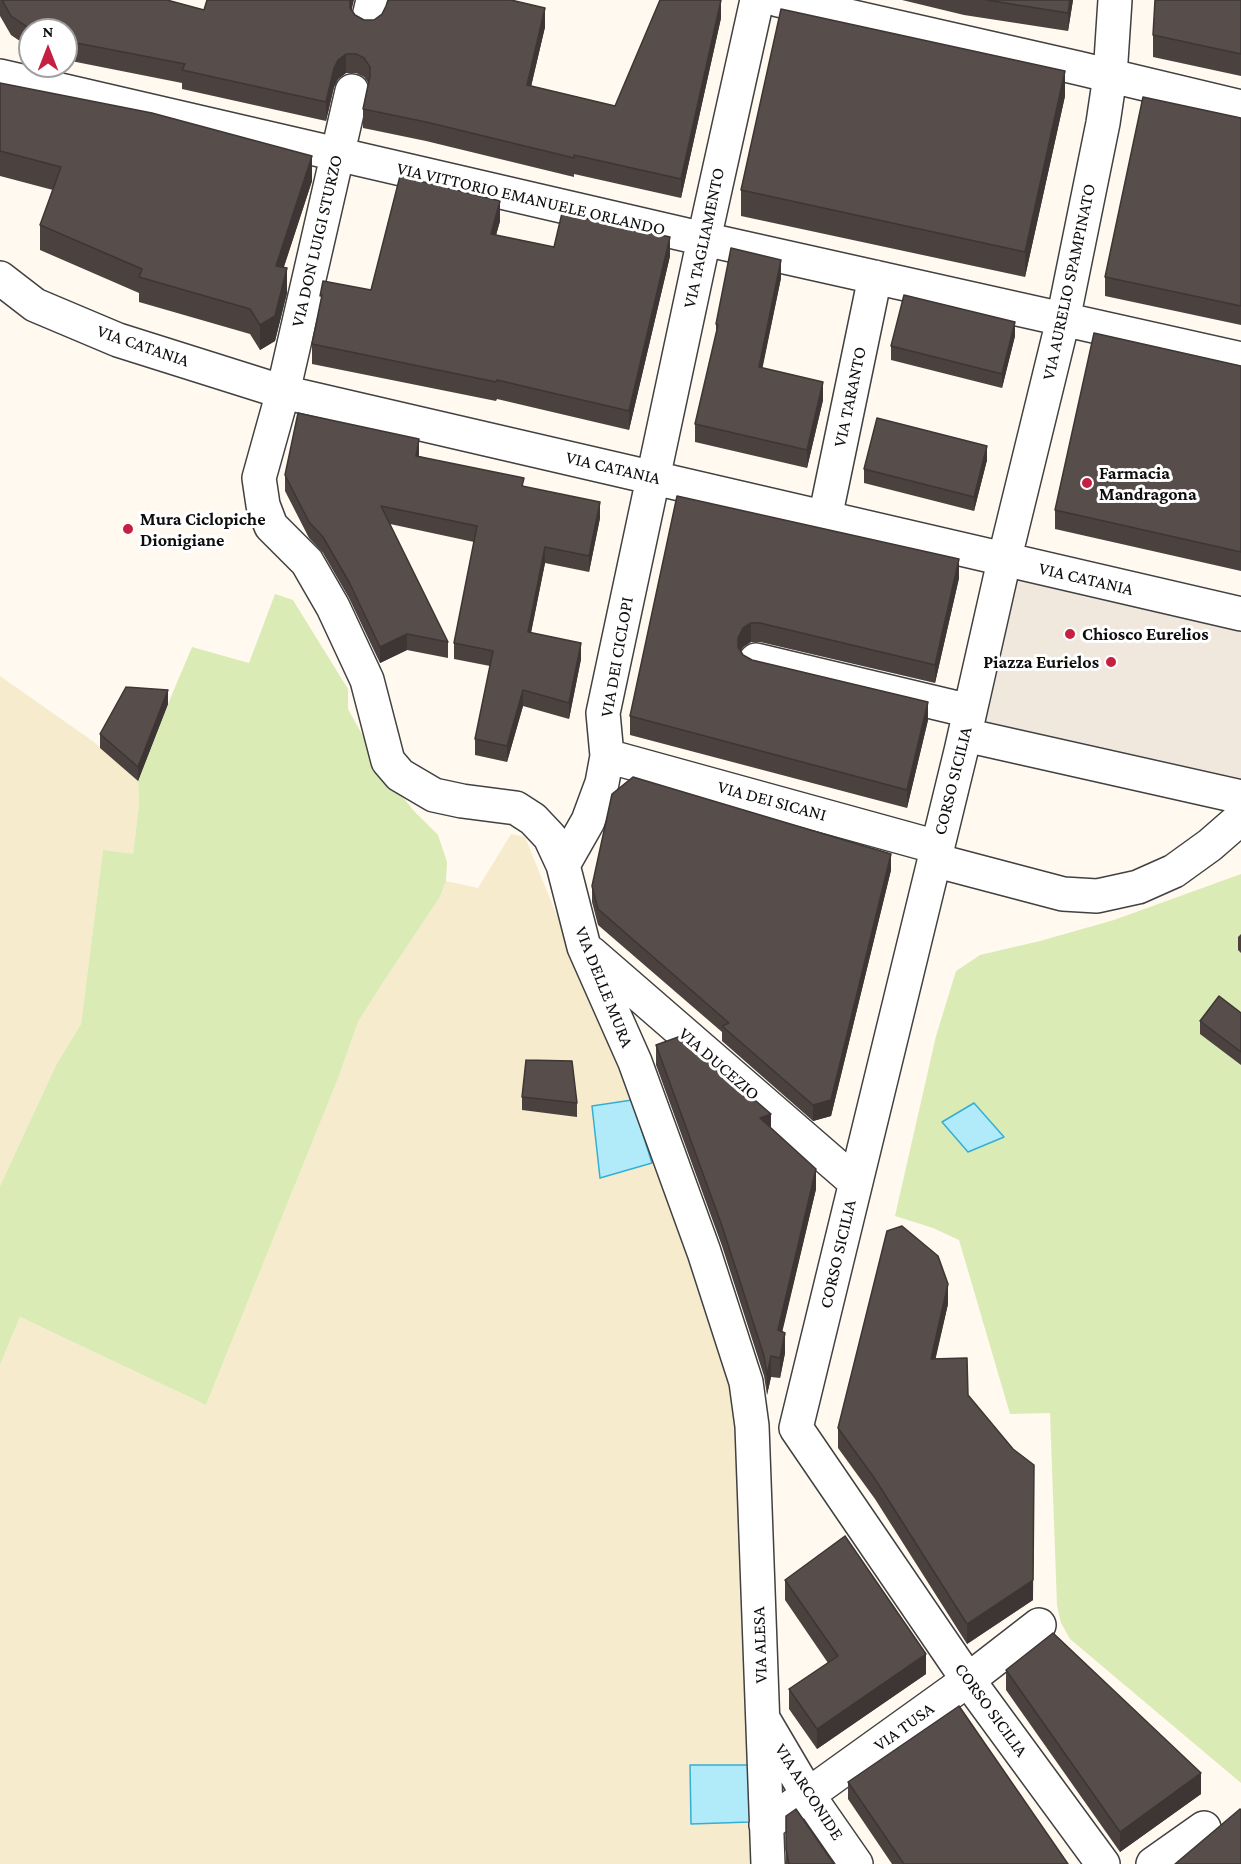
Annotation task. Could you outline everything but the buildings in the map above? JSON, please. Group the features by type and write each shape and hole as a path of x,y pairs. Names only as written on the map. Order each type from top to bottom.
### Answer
{"street":[{"name":"VIA TAGLIAMENTO","path":"653,477 757,0"},
{"path":"778,0 1241,107"},
{"name":"VIA AURELIO SPAMPINATO","path":"1004,561 1063,320 1103,123 1110,76 1115,0"},
{"name":"VIA VITTORIO EMANUELE ORLANDO","path":"0,76 704,239 1241,359"},
{"name":"VIA DON LUIGI STURZO","path":"283,392 352,90"},
{"name":"VIA TARANTO","path":"825,518 875,277"},
{"name":"VIA CATANIA","path":"0,278 35,305 118,340 283,392 1004,561 1241,614"},
{"name":"VIA DELLE MURA","path":"283,392 259,478 263,505 271,526 307,562 333,607 368,680 388,761 400,775 434,795 516,808 533,819 550,837 563,865 584,946 635,1062 704,1252 746,1382 752,1426"},
{"name":"VIA DEI CICLOPI","path":"563,865 588,821 602,783 607,756 603,713 653,477"},
{"name":"CORSO SICILIA","path":"1004,561 968,723 796,1428 968,1680 1103,1864"},
{"path":"756,660 968,723 1241,797"},
{"name":"VIA DEI SICANI","path":"607,756 1063,894 1097,896 1138,887 1174,871 1210,845 1241,818"},
{"name":"VIA DUCEZIO","path":"584,946 855,1182"},
{"path":"752,1426 796,1428"},
{"name":"VIA ALESA","path":"752,1426 768,1864"},
{"name":"VIA TUSA","path":"765,1825 968,1680 1039,1625"},
{"name":"VIA ARCONIDE","path":"762,1718 808,1795 856,1864"},
{"path":"1153,1864 1204,1828"}],"shaded area":[{"name":"Piazza Eurielos","path":"1004,561 1241,614 1241,810 961,751"},
{"path":"0,676 94,742 138,781 139,804 133,855 103,851 81,1024 56,1065 0,1186"},
{"path":"511,834 525,837 632,1100 652,1163 714,1320 727,1373 734,1414 752,1864 0,1864 0,1365 20,1317 206,1405 339,1076 358,1022 440,897 446,881 478,888"}],"green space":[{"path":"275,594 293,600 348,689 348,709 384,774 414,811 438,835 447,862 446,881 440,897 358,1022 339,1076 206,1405 20,1317 0,1365 0,1186 56,1065 81,1024 103,850 133,854 139,804 138,781 192,647 249,663"},
{"path":"1241,874 1241,947 1238,950 1241,953 1241,1783 1070,1639 1061,1623 1057,1605 1050,1413 1010,1414 959,1240 933,1228 895,1216 936,1036 956,971 980,955 1114,920"}],"water":[{"path":"632,1100 652,1163 600,1178 592,1106"},
{"path":"974,1103 1004,1137 968,1152 942,1122"},
{"path":"690,1765 748,1765 750,1822 691,1824"}],"place":[{"name":"Farmacia Mandragona","path":"1087,483"},
{"name":"Mura Ciclopiche Dionigiane","path":"128,529"},
{"name":"Chiosco Eurelios","path":"1070,634"},
{"name":"Piazza Eurielos","path":"1111,662"}]}
